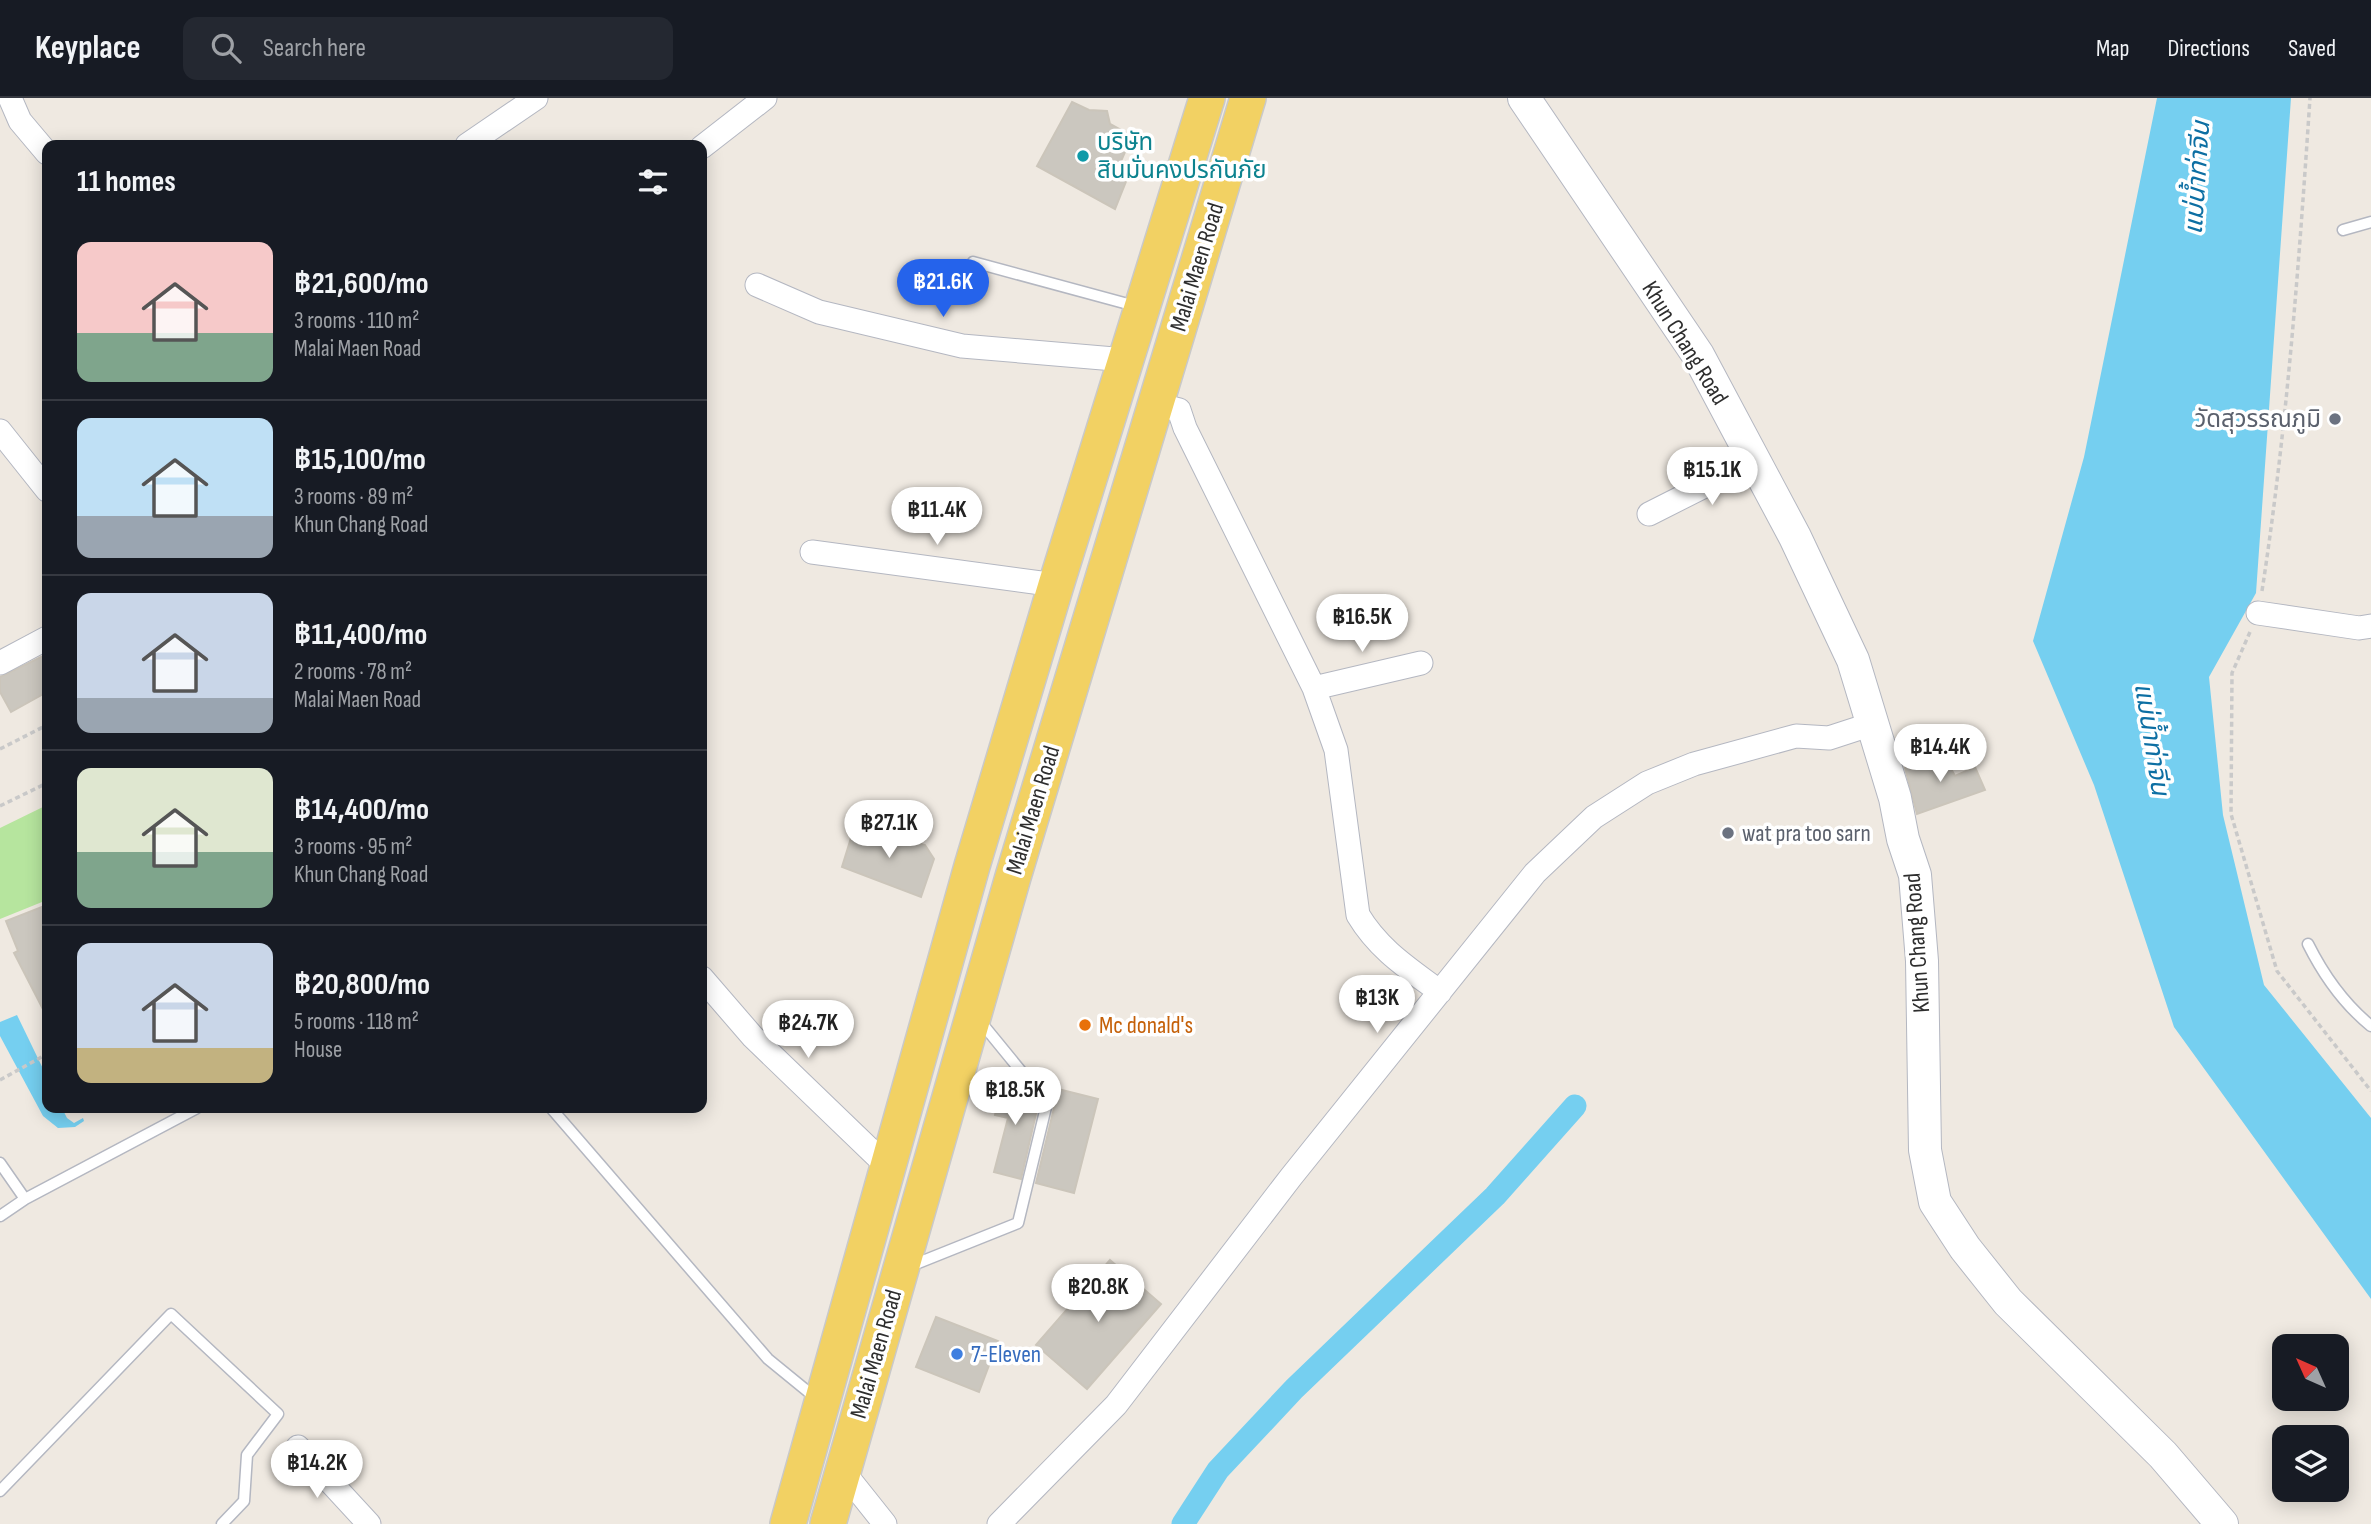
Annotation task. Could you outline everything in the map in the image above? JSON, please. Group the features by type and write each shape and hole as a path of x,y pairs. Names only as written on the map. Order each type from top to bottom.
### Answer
{"main road":[{"name":"Malai Maen Road","path":"788,1524 972,866 1056,584 1207,98"},
{"name":"Malai Maen Road","path":"828,1524 1013,877 1248,98"},
{"name":"Khun Chang Road","path":"1524,98 1698,355 1795,537 1853,660 1915,875 1922,961 1926,1150 1935,1202 1965,1248 2008,1302 2163,1455 2222,1524"},
{"path":"972,866 1013,877"},
{"path":"822,1404 859,1415"}],"street":[{"path":"10,98 20,121 42,147"},
{"path":"474,140 536,98"},
{"path":"707,144 765,98"},
{"path":"757,285 819,312 962,346 1126,360"},
{"path":"1155,404 1179,410 1185,428 1314,688 1336,750 1359,915 1371,936 1440,992"},
{"path":"0,431 42,484"},
{"path":"1650,514 1754,461"},
{"path":"812,552 1056,584"},
{"path":"2258,613 2359,628 2371,626"},
{"path":"0,663 42,641"},
{"path":"1314,688 1421,663"},
{"path":"999,1524 1116,1405 1291,1177 1535,873 1568,839 1594,817 1647,783 1694,764 1796,736 1829,738 1872,724"},
{"path":"707,984 753,1037 888,1167"},
{"path":"298,1447 369,1524"},
{"path":"842,1470 885,1524"}],"lane":[{"path":"2343,230 2371,222"},
{"path":"973,262 1142,308"},
{"path":"2308,944 2320,970 2359,1016 2371,1026"},
{"path":"900,1270 1018,1223 1047,1103 974,1014"},
{"path":"0,1216 25,1199 188,1113"},
{"path":"555,1113 768,1359 822,1404"},
{"path":"0,1163 25,1199"},
{"path":"0,1491 171,1314 278,1414 247,1455 244,1501 222,1524"}],"path":[{"path":"0,749 42,728"},
{"path":"0,806 42,785"},
{"path":"0,1080 42,1057"}],"green space":[{"path":"42,807 42,902 0,919 0,828"}],"water":[{"name":"แม่น้ำท่าจีน","path":"2157,98 2291,98 2256,593 2209,677 2223,815 2264,985 2371,1118 2371,1299 2174,1027 2094,785 2033,641 2084,457"},
{"path":"17,1015 42,1067 42,1113 64,1113 74,1123 83,1118 84,1121 75,1127 58,1128 43,1116 0,1036 0,1022"}],"building":[{"name":"บริษัท สินมั่นคงปรกันภัย","path":"1072,102 1089,110 1107,111 1110,124 1132,136 1118,168 1129,174 1115,209 1037,166"},
{"path":"42,656 42,695 11,712 0,692 0,677"},
{"path":"1943,754 1955,776 1975,767 1985,790 1917,814 1905,768"},
{"path":"855,825 925,845 934,859 921,897 842,867"},
{"path":"42,907 42,1007 14,953 18,951 6,921"},
{"path":"1005,1075 1016,1078 1038,1105 1021,1179 994,1172 1008,1118 995,1115"},
{"path":"1042,1085 1098,1099 1074,1193 1036,1183 1055,1104"},
{"path":"1110,1260 1161,1304 1087,1389 1036,1345"},
{"name":"7-Eleven","path":"936,1317 998,1341 979,1392 916,1367"}],"waterway":[{"path":"1183,1524 1218,1470 1294,1389 1495,1196 1575,1106"}],"place":[{"name":"บริษัท สินมั่นคงปรกันภัย","path":"1083,156"},
{"name":"วัดสุวรรณภูมิ","path":"2335,419"},
{"name":"wat pra too sarn","path":"1728,833"},
{"name":"Mc donald's","path":"1085,1025"},
{"name":"7-Eleven","path":"957,1354"}]}
